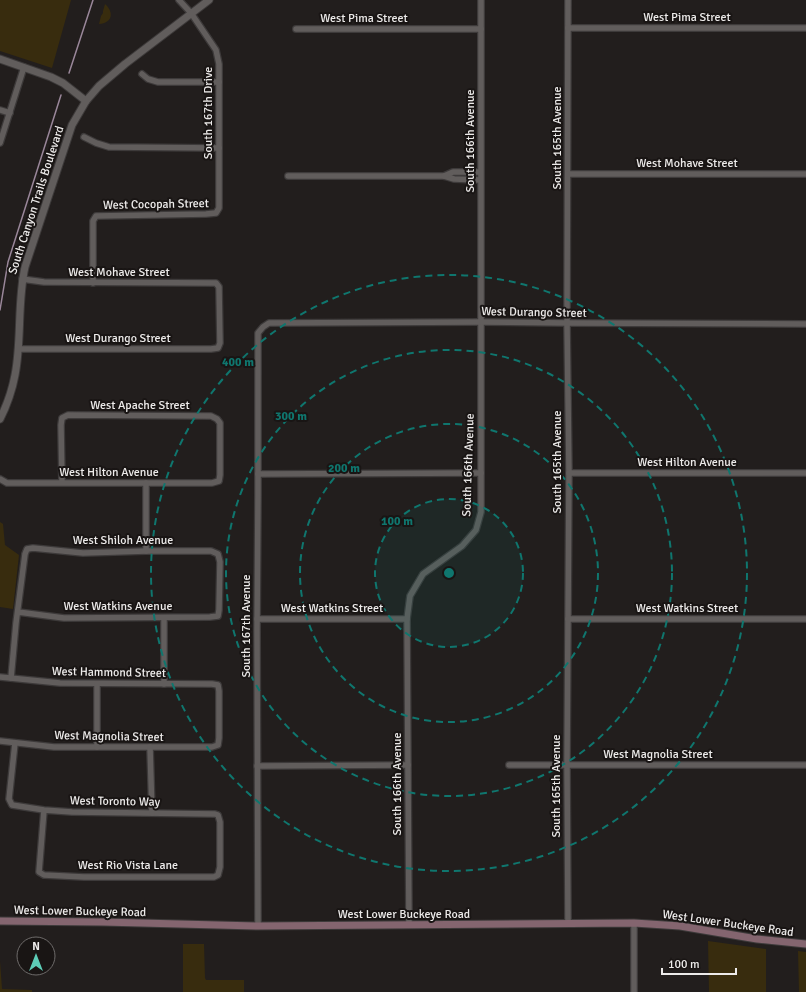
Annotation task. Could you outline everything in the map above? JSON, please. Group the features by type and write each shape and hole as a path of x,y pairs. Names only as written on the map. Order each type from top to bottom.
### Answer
{"main road":[{"name":"West Lower Buckeye Road","path":"0,921 258,926 634,923 680,926 757,939 806,944"}],"street":[{"name":"South 167th Drive","path":"179,0 191,13 216,50 220,64 219,208 216,213"},
{"name":"South Canyon Trails Boulevard","path":"0,419 8,401 15,374 22,279 72,125 86,101 99,86 125,64 209,0"},
{"name":"South 166th Avenue","path":"408,925 407,619 410,596 423,574 462,546 476,530 481,512 481,0"},
{"name":"South 165th Avenue","path":"568,0 568,924"},
{"name":"West Pima Street","path":"568,28 806,28"},
{"name":"West Pima Street","path":"296,29 481,29"},
{"path":"0,59 51,77 70,88 86,101"},
{"path":"0,142 24,67"},
{"path":"142,74 148,79 158,82 219,82"},
{"path":"0,110 10,112"},
{"path":"84,136 96,143 109,147 219,148"},
{"path":"444,176 453,172 480,172"},
{"path":"462,172 462,179"},
{"name":"West Mohave Street","path":"568,174 806,174"},
{"path":"288,176 444,176 454,179 480,180"},
{"name":"West Cocopah Street","path":"93,283 93,222 96,216 216,213"},
{"name":"West Mohave Street","path":"22,279 44,282 216,283 220,287 220,343 218,348"},
{"name":"West Durango Street","path":"263,327 269,323 481,322 806,324"},
{"name":"South 167th Avenue","path":"258,926 258,333 263,327"},
{"name":"West Durango Street","path":"18,349 218,348"},
{"name":"West Apache Street","path":"62,483 62,418 68,415 211,416 217,418 220,423 219,481"},
{"path":"258,474 481,473"},
{"name":"West Hilton Avenue","path":"569,473 806,473"},
{"name":"West Hilton Avenue","path":"0,479 7,483 212,483 219,481"},
{"path":"146,483 146,551"},
{"name":"West Shiloh Avenue","path":"18,612 27,548 83,553 211,551 218,554 220,562 218,616"},
{"path":"11,678 18,612"},
{"name":"West Watkins Avenue","path":"18,612 64,618 210,618 218,616"},
{"path":"164,618 164,684"},
{"name":"West Watkins Street","path":"257,620 407,619"},
{"name":"West Watkins Street","path":"568,619 806,619"},
{"name":"West Hammond Street","path":"0,677 60,683 218,685 218,745"},
{"path":"97,684 97,748"},
{"name":"West Magnolia Street","path":"0,741 54,747 97,748 212,748 218,745"},
{"name":"West Toronto Way","path":"15,743 9,799 12,805 44,810 72,812 218,815 220,822 220,867 218,875"},
{"path":"150,747 152,813"},
{"path":"257,766 408,765"},
{"name":"West Magnolia Street","path":"509,765 806,765"},
{"name":"West Rio Vista Lane","path":"44,810 38,872 44,875 84,877 214,877 218,875"},
{"path":"634,923 634,992"}],"shaded area":[{"path":"0,0 71,0 52,68 0,51"},
{"path":"105,4 110,10 111,17 107,22 99,24 103,13"},
{"path":"0,522 3,524 5,545 19,555 13,609 0,607"},
{"path":"708,941 766,949 766,992 709,992"},
{"path":"183,944 204,944 206,980 244,980 244,992 183,992"},
{"path":"798,951 806,952 806,992 799,992"},
{"path":"0,961 2,989 32,990 32,992 0,992"}],"waterway":[{"path":"69,73 93,0"},
{"path":"0,310 8,262 61,95"}]}
